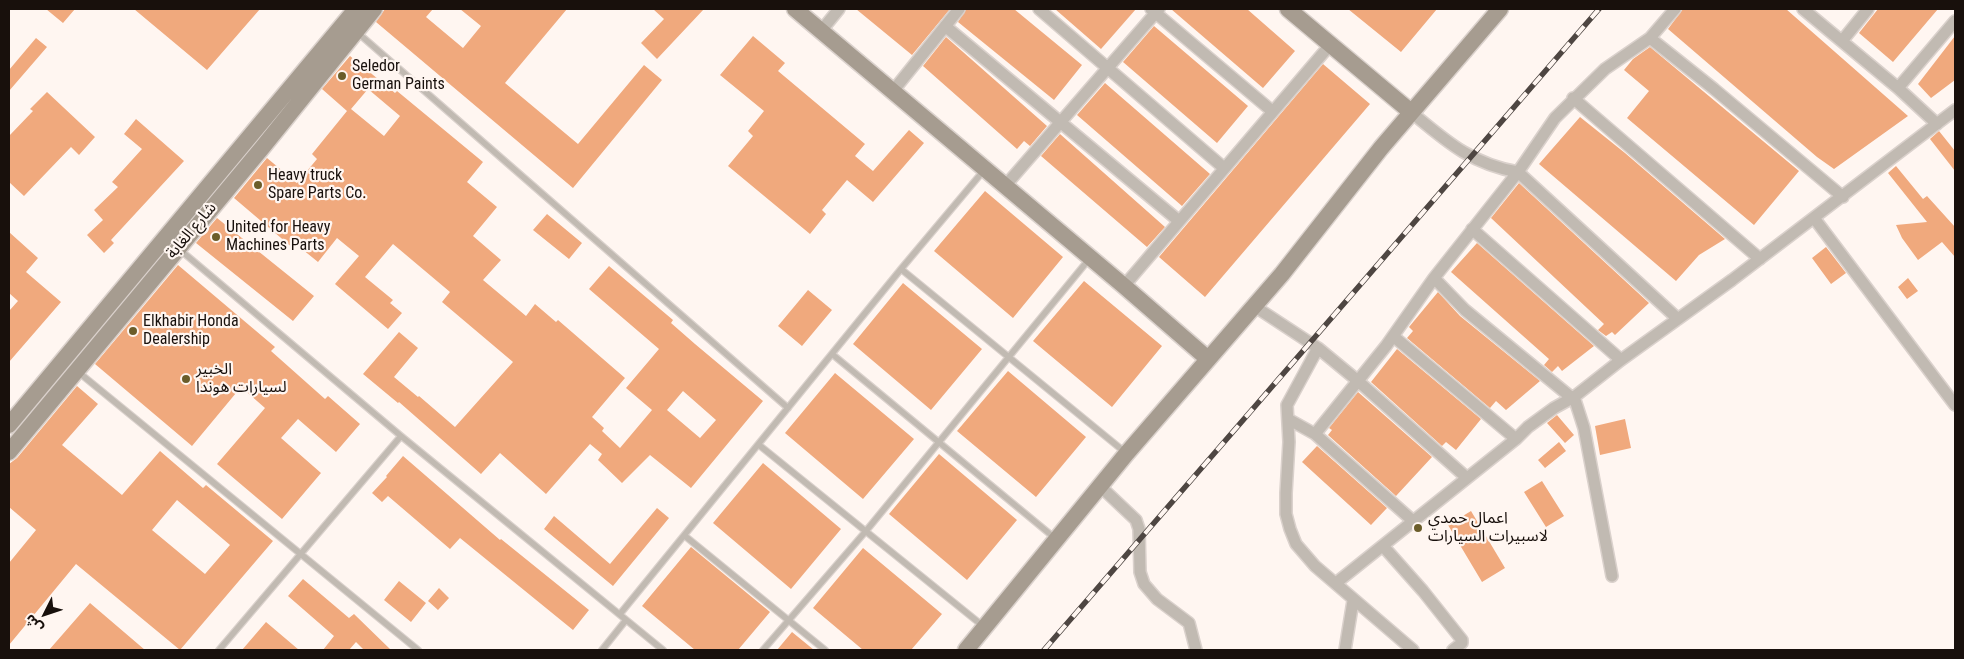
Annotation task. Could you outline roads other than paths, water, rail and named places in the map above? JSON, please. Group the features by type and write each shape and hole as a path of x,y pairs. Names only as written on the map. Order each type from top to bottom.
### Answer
{"street":[{"name":"شارع الغابة","path":"9,425 356,9"},
{"name":"شارع الغابة","path":"9,452 262,148 374,9"},
{"path":"795,9 1208,359"},
{"path":"822,31 840,9"},
{"path":"893,91 959,9"},
{"path":"1039,9 1224,168"},
{"path":"1288,9 1446,141 1470,157 1518,172 1678,319"},
{"path":"966,650 1127,453 1254,306 1411,112 1500,9"},
{"path":"1315,434 1358,382 1434,278 1518,172 1555,118 1573,98 1605,69 1650,38 1675,9"},
{"path":"1802,9 1898,88 1937,124"},
{"path":"1842,41 1868,9"},
{"path":"1005,186 1156,10 1272,111"},
{"path":"1898,88 1955,21"},
{"path":"945,26 1179,221"},
{"path":"1650,38 1722,95 1843,197"},
{"path":"1124,286 1330,45"},
{"path":"1573,98 1760,259"},
{"path":"1336,583 1516,439 1528,427 1554,408 1573,398 1621,360 1843,197 1955,110"},
{"path":"1814,218 1955,405"},
{"path":"1472,229 1621,360"},
{"path":"1434,278 1465,310 1573,398 1584,428 1612,576"},
{"path":"1254,306 1318,348 1466,478"},
{"path":"1393,336 1516,439"},
{"path":"1318,348 1287,402 1289,442 1286,514 1290,529 1296,544 1304,555 1354,601 1413,650"},
{"path":"1288,419 1315,434 1413,521"},
{"path":"1100,486 1136,520 1140,572 1144,584 1157,599 1189,623 1196,650"},
{"path":"1383,546 1462,640 1462,643 1452,650"},
{"path":"1345,650 1354,601"}],"lane":[{"path":"356,31 788,408"},
{"path":"620,614 901,269 985,170"},
{"path":"178,248 401,436 663,650"},
{"path":"763,650 866,531 1091,258"},
{"path":"901,269 1127,453"},
{"path":"832,354 1057,539"},
{"path":"76,370 418,650"},
{"path":"219,650 401,436"},
{"path":"759,445 985,628"},
{"path":"685,536 825,650"},
{"path":"602,650 626,620"}],"railway":[{"path":"1044,650 1599,9"}],"place":[{"name":"Seledor German Paints","path":"342,76"},
{"name":"Heavy truck Spare Parts Co.","path":"258,185"},
{"name":"United for Heavy Machines Parts","path":"216,237"},
{"name":"Elkhabir Honda Dealership","path":"133,331"},
{"name":"الخبير لسيارات هوندا","path":"186,379"},
{"name":"اعمال حمدي لاسبيرات السيارات","path":"1418,528"}]}
